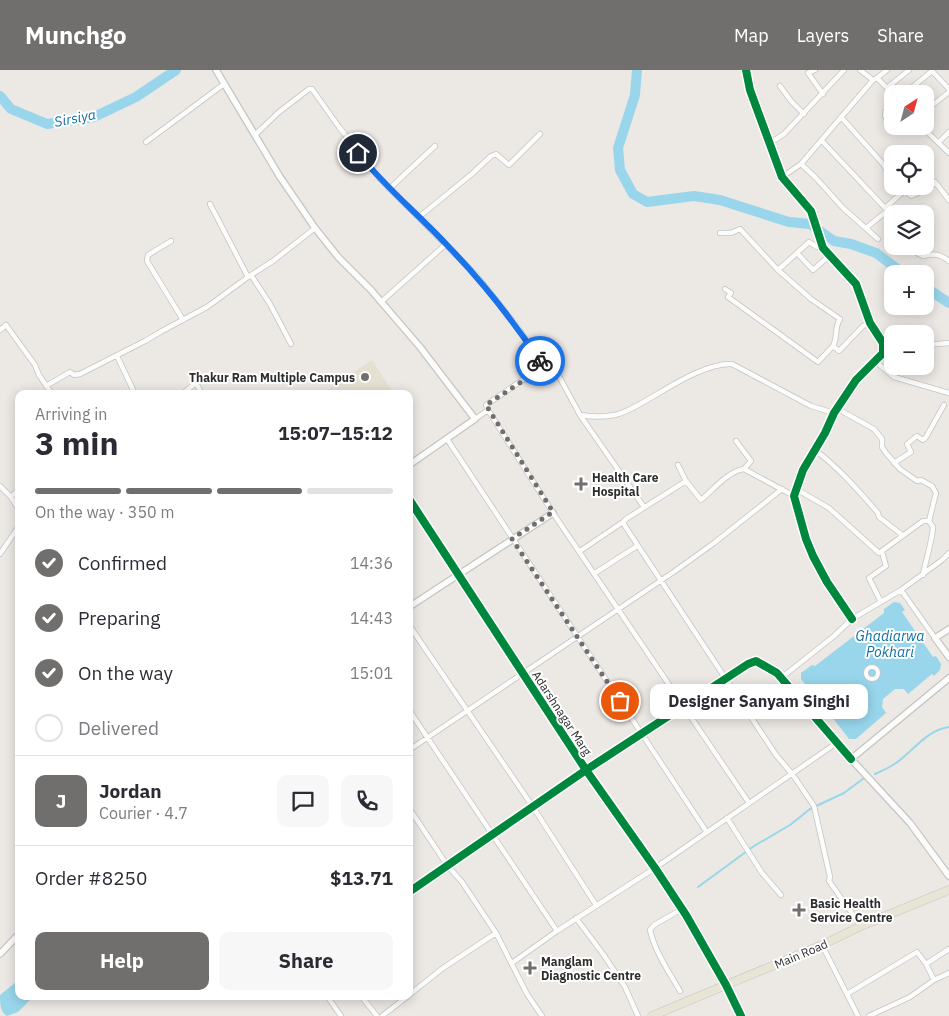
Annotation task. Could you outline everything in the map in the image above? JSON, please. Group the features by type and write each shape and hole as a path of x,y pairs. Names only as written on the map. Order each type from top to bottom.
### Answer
{"main road":[{"name":"Main Road","path":"652,1016 949,890"}],"street":[{"path":"746,70 750,90 782,177 811,211 822,246 856,284 870,323 883,343 884,354 856,380 836,411 803,470 794,496 806,539 813,556 852,619"},
{"path":"815,70 808,73 823,94"},
{"path":"770,143 784,134 844,70"},
{"path":"860,70 885,85"},
{"path":"782,177 801,164 875,79 887,70"},
{"path":"890,85 909,70"},
{"path":"935,75 940,70"},
{"path":"915,85 932,71 949,91 934,104"},
{"path":"217,72 280,177 315,228 339,258 420,347 475,420"},
{"path":"146,142 224,84"},
{"path":"780,86 804,114"},
{"path":"255,135 279,112 309,89 312,89 338,128 389,189 446,244 482,283 518,329 544,367"},
{"path":"841,117 884,166"},
{"path":"939,142 949,132"},
{"path":"419,217 491,156 496,154 509,166 540,134"},
{"path":"932,135 949,153"},
{"path":"822,141 884,207"},
{"path":"389,189 436,146"},
{"path":"801,164 843,208 878,239"},
{"path":"934,183 949,200"},
{"path":"890,205 900,195"},
{"path":"210,204 249,276 270,304 291,344"},
{"path":"866,228 884,211"},
{"path":"46,386 70,372 74,375 80,374 117,356 207,307 291,248 315,228"},
{"path":"720,233 731,233 740,228 778,270 811,300 840,319 836,325 833,346 818,362 728,297 731,294 725,289"},
{"path":"171,241 148,255 146,261 184,320"},
{"path":"778,270 809,242 817,247 822,246"},
{"path":"381,302 446,244"},
{"path":"797,253 813,270 830,255"},
{"path":"934,253 943,256 949,261"},
{"path":"833,346 839,351 864,326 870,323"},
{"path":"0,330 6,325 36,364 39,375 49,390"},
{"path":"934,344 949,343"},
{"path":"117,356 133,390"},
{"path":"875,361 894,377 949,392"},
{"path":"580,416 616,415 631,409 689,377 723,364 732,364 811,406 836,411 868,424 880,434 886,453 894,463 917,481 920,480 932,486 936,493 929,521 933,527 932,538 926,555 923,575"},
{"path":"644,507 580,416 554,367 544,367 486,405 553,512 596,573 749,803"},
{"path":"187,390 196,383 200,390"},
{"path":"894,463 912,452 907,444 917,436 923,440 926,437 944,405"},
{"path":"413,462 488,410"},
{"path":"447,439 706,831"},
{"path":"736,441 751,461 744,469"},
{"path":"815,450 848,479 880,517 901,534 901,537"},
{"path":"678,465 686,481 701,500 739,469 744,469 794,496"},
{"path":"580,551 686,481"},
{"path":"0,486 15,504"},
{"path":"413,747 714,543 782,489"},
{"path":"796,489 829,508 879,554 922,521 929,521"},
{"path":"11,497 15,493"},
{"name":"Adarshnagar Marg","path":"413,506 586,770 682,909 726,985 741,1016"},
{"path":"413,604 553,512"},
{"path":"624,522 725,679 814,808 830,877 829,881 861,926"},
{"path":"0,554 15,532"},
{"path":"596,573 638,546"},
{"path":"881,602 869,578 886,566 882,552"},
{"path":"781,678 834,636 852,619 923,575 949,552"},
{"path":"901,590 949,657"},
{"path":"936,638 949,629"},
{"path":"413,631 533,807 596,905"},
{"path":"413,888 586,770 748,664 756,661 777,673 851,759 910,823 949,876"},
{"path":"851,759 949,678"},
{"path":"413,716 557,931"},
{"path":"512,963 576,918 655,868 706,831 793,775 838,742"},
{"path":"413,814 496,933 527,994 542,1016"},
{"path":"727,818 762,873 782,895"},
{"path":"680,991 652,941 650,930 654,925 682,909"},
{"path":"576,918 604,954 625,987 638,1016"},
{"path":"413,992 451,963 496,933"},
{"path":"0,954 15,938"},
{"path":"822,945 858,1016"},
{"path":"926,964 949,949"},
{"path":"847,994 916,952 926,964 934,980"},
{"path":"869,1016 910,997 949,972"},
{"path":"330,1000 341,1016"},
{"path":"364,1000 377,1016"},
{"path":"382,1016 403,1000"}],"shaded area":[{"name":"Thakur Ram Multiple Campus","path":"372,360 391,390 327,390"}],"water":[{"name":"Ghadiarwa Pokhari","path":"894,602 900,603 905,610 902,612 933,657 936,656 941,664 940,670 934,676 932,674 908,694 904,689 895,689 883,699 882,707 886,713 856,739 849,739 832,717 833,713 823,700 818,700 801,679 801,673 812,665 815,666 884,613 884,609"},
{"path":"15,983 15,1000 30,1000 18,1012 7,1016 0,1004 0,995"}],"waterway":[{"name":"Sirsiya","path":"0,96 11,109 47,124 94,117 136,97 176,70"},
{"path":"637,70 635,95 618,148 620,170 633,194 647,202 694,196 720,200 789,222 810,224 834,241 851,244 876,253 892,265"},
{"path":"934,293 949,303"},
{"path":"875,774 896,763 927,736 949,727"},
{"path":"698,887 754,846 790,825 810,809 844,793 864,778"}],"cycle path":[{"path":"746,70 750,90 782,177 811,211 823,248 856,284 870,323 883,343 883,353 856,380 834,413 825,433 803,470 794,496 806,539 813,556 827,582 852,619"},
{"path":"413,505 586,770 686,915 726,985 741,1016"},
{"path":"413,889 586,770 748,664 756,661 777,673 851,759"}],"way so far":[{"path":"540,361 544,367 486,405 553,512 512,539 620,701"}],"place":[{"name":"Thakur Ram Multiple Campus","path":"365,377"},
{"name":"Health Care Hospital","path":"581,484"},
{"name":"Designer Sanyam Singhi","path":"620,701"},
{"name":"Basic Health Service Centre","path":"799,910"},
{"name":"Manglam Diagnostic Centre","path":"530,968"}],"route":[{"path":"358,153 379,178 476,276 518,329 540,361"}]}
